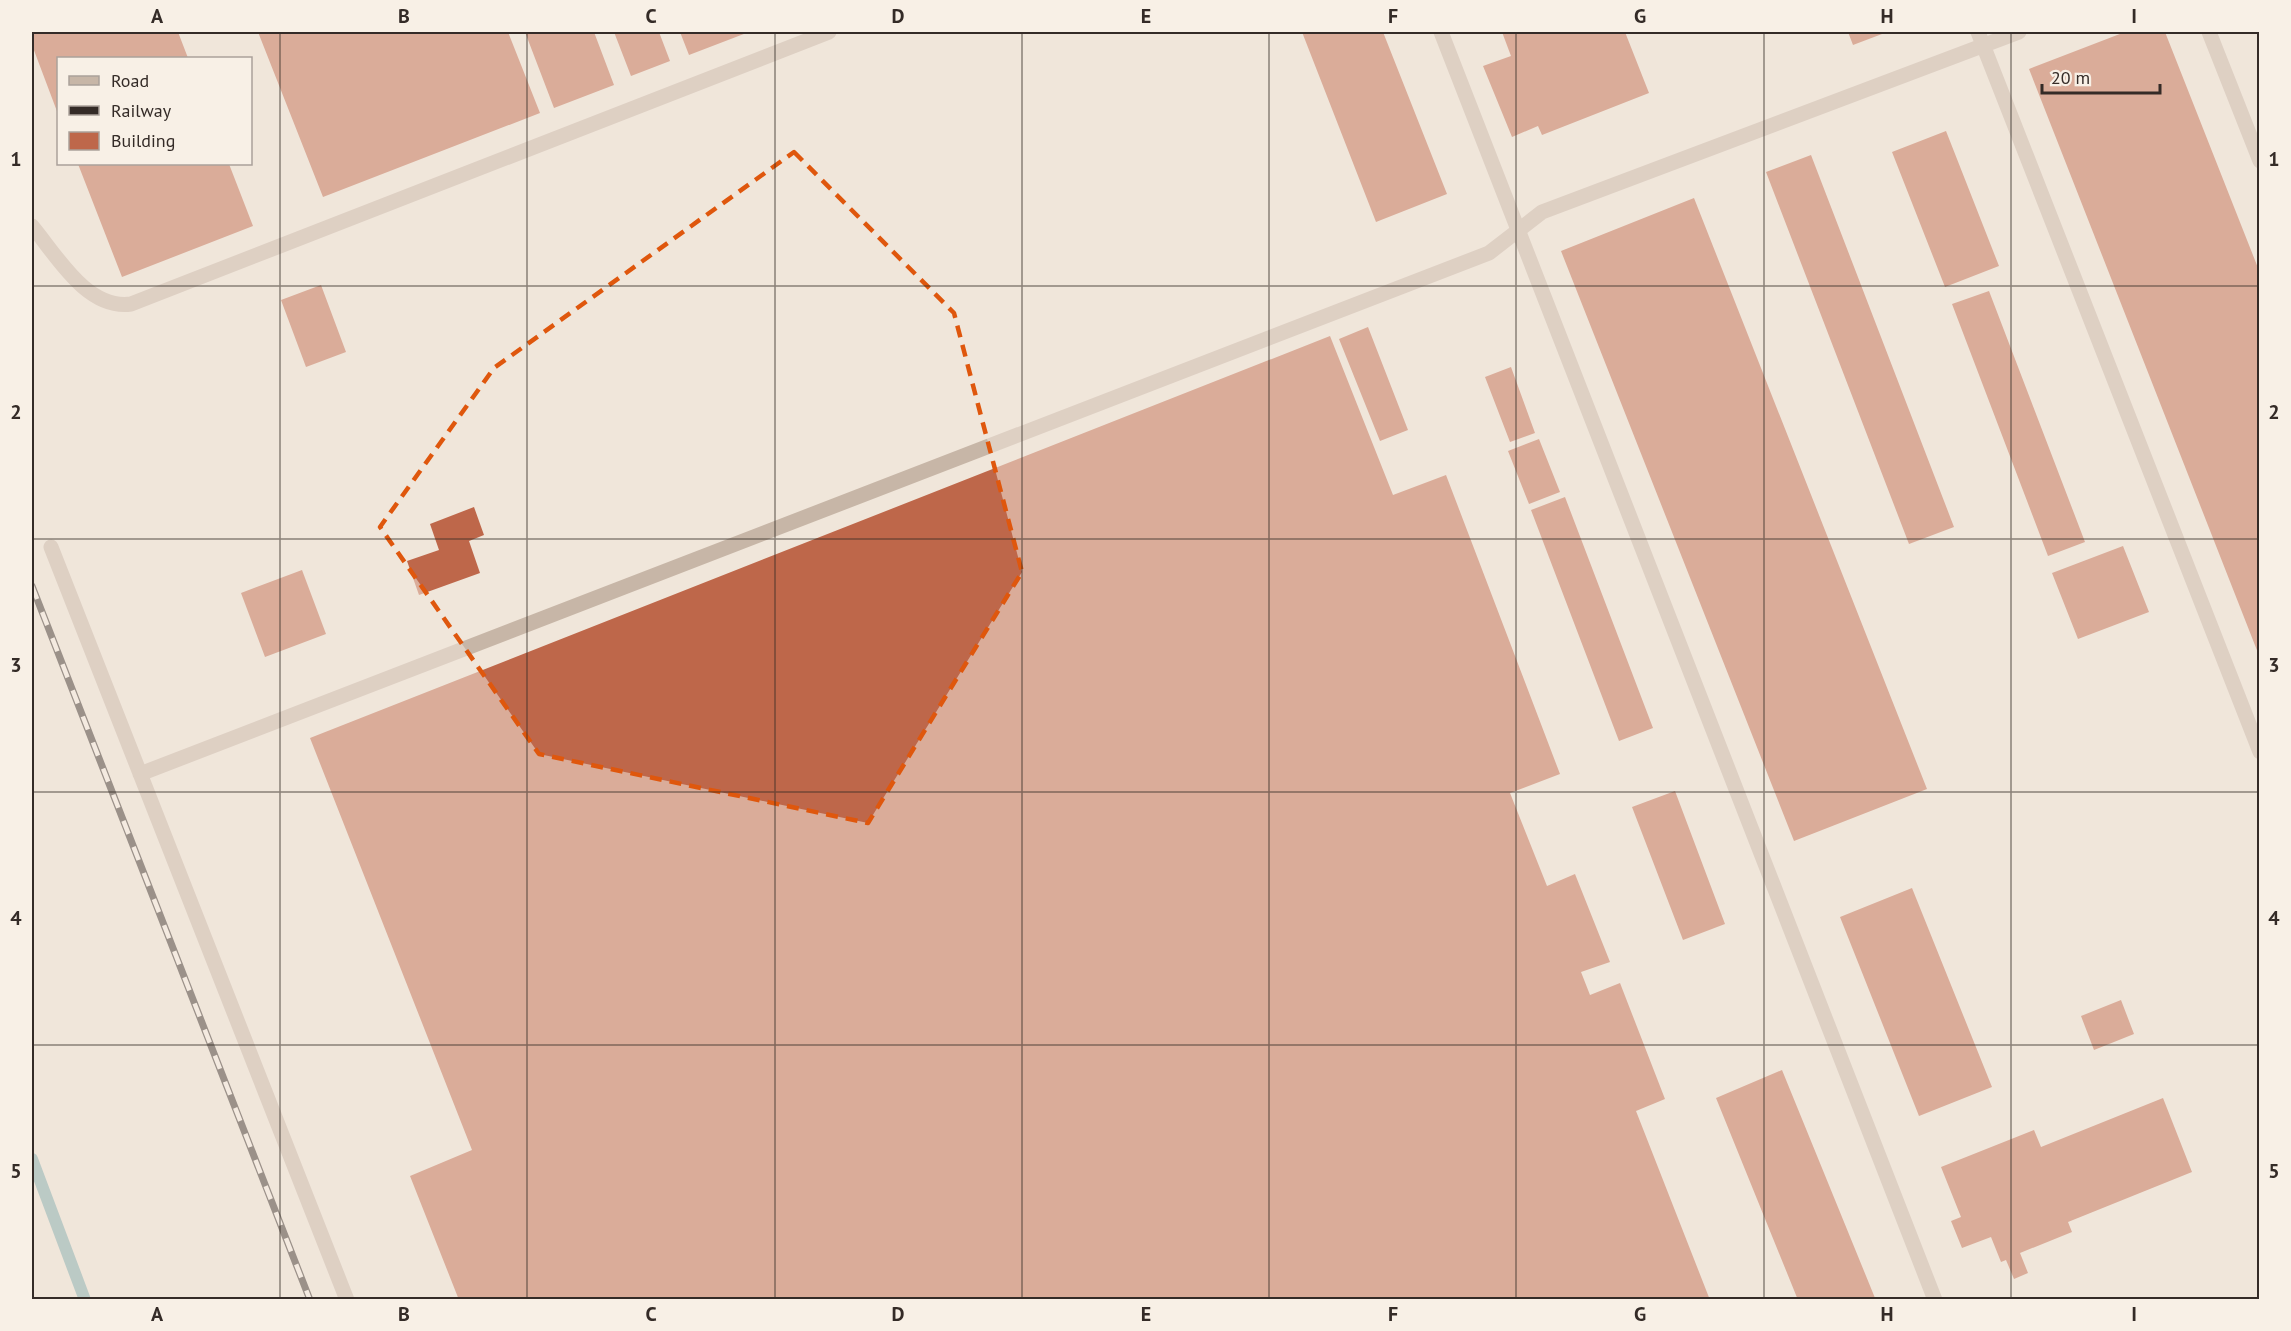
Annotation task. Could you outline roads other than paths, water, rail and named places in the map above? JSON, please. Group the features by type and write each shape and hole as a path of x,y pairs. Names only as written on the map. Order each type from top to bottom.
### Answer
{"street":[{"path":"32,226 94,296 117,306 131,304 829,32"},
{"path":"1441,32 1935,1299"},
{"path":"140,774 1489,253 1542,212 1981,38 2019,32"},
{"path":"2210,32 2259,161"},
{"path":"1981,38 2259,752"},
{"path":"51,547 347,1299"}],"waterway":[{"path":"32,1159 85,1300"}],"railway":[{"path":"32,586 310,1300"}]}
